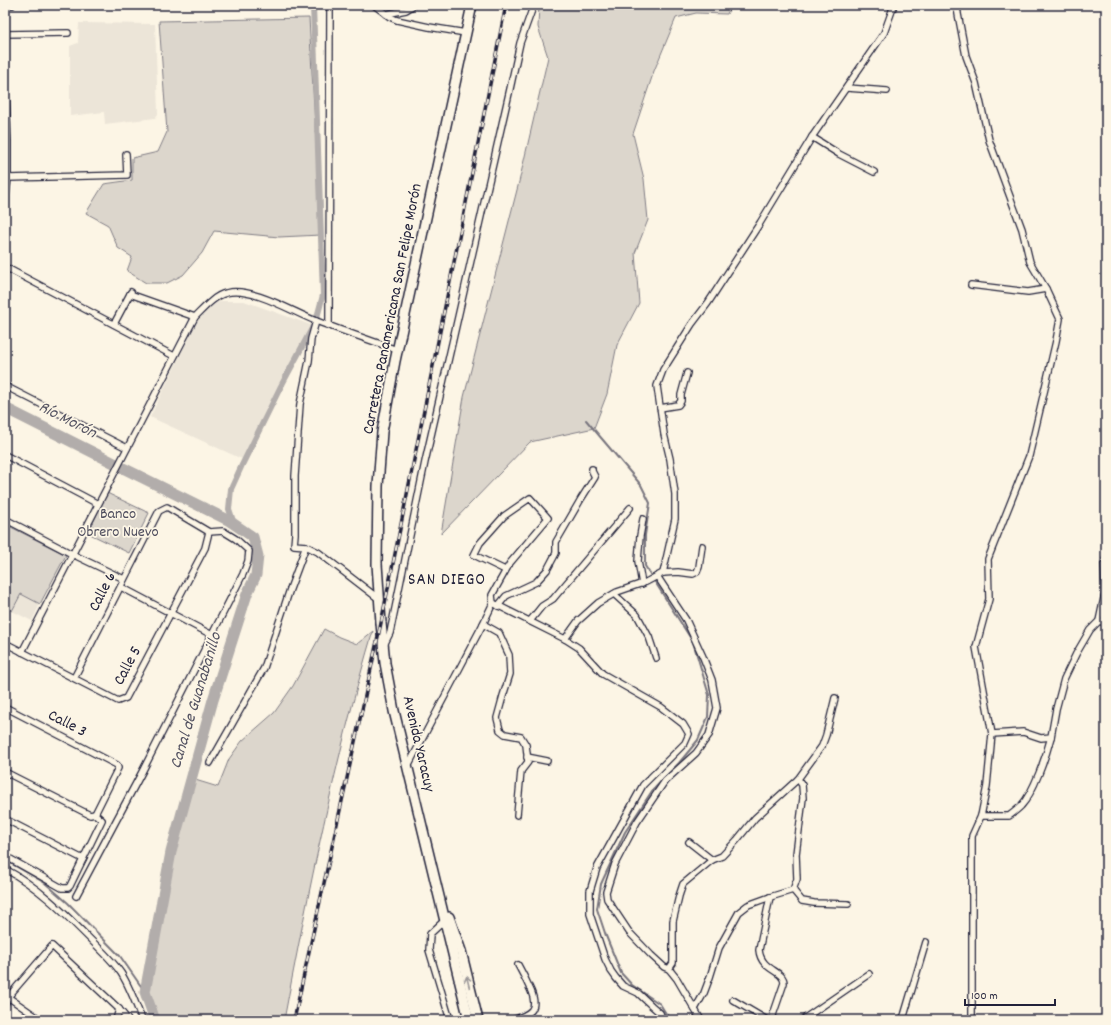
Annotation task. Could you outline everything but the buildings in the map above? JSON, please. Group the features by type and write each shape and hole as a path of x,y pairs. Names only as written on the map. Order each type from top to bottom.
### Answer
{"main road":[{"name":"Carretera Panamericana San Felipe Morón","path":"381,623 377,564 378,486 382,432 397,350 472,5"},
{"name":"Avenida Yaracuy","path":"381,623 385,663 394,710 433,870"},
{"path":"433,870 469,1020"},
{"path":"433,870 461,951 478,1020"}],"street":[{"path":"5,6 12,5"},
{"path":"329,325 330,5"},
{"path":"374,5 390,17 397,20 466,33"},
{"path":"386,14 406,10 414,5"},
{"path":"663,573 675,519 675,494 657,386 663,370 760,223 812,137 884,33 894,5"},
{"path":"957,5 966,56 976,83 989,140 1022,229 1030,262 1046,289 1060,319 1029,456 988,559 989,599 976,647 992,734 987,786 981,816 972,836 972,1020"},
{"path":"383,647 390,633 425,462 509,97 520,43 533,7"},
{"path":"5,34 68,33"},
{"path":"5,70 8,178 5,204"},
{"path":"847,88 887,92"},
{"path":"812,137 839,154 874,172"},
{"path":"8,178 127,175 126,154"},
{"path":"5,267 174,356"},
{"path":"971,285 1028,292 1046,289"},
{"path":"22,652 195,317 214,299 226,293 240,292 259,296 316,321 397,350"},
{"path":"114,324 131,293 195,317"},
{"path":"316,321 311,339 309,361 300,404 295,476 294,545 306,546 318,552 379,599"},
{"path":"660,408 678,405 681,401 681,395 687,373"},
{"path":"5,386 127,448"},
{"path":"5,454 98,504"},
{"path":"498,606 506,596 536,582 547,570 556,553 556,542 566,523 595,477 592,469"},
{"path":"408,766 483,624 492,603 492,595 506,570 510,563 548,518 530,498 504,516 480,544 474,555 506,570"},
{"name":"Calle 6","path":"74,678 159,511 167,507 209,532"},
{"path":"530,621 542,606 553,599 630,508"},
{"path":"643,518 638,561 644,583"},
{"path":"5,519 124,580"},
{"path":"76,896 135,786 243,574 248,561 249,551 236,539 223,531 209,532"},
{"name":"Calle 5","path":"5,643 118,701 126,698 205,548 209,532"},
{"path":"210,763 264,668 306,546"},
{"path":"565,639 578,621 598,603 614,594 644,583 663,573 678,572 693,574 698,572 702,546"},
{"path":"981,816 1009,816 1021,806 1031,791 1047,756 1056,709 1064,679 1090,630 1099,621 1105,593 1104,564 1106,559"},
{"path":"656,576 686,620 712,680 717,708 709,735 696,753 665,781 637,822 615,864 606,892 607,900 629,932 664,967 669,969 677,979 701,1020"},
{"path":"121,587 212,635"},
{"path":"614,594 637,615 650,637 656,658"},
{"path":"492,603 565,639 579,648 603,674 661,708 683,724 689,734 685,742 643,785 597,868 590,891 590,914 604,959 611,972 623,986 638,994 660,1013 663,1020"},
{"path":"1099,621 1106,623"},
{"path":"483,624 499,633 509,655 510,674 497,718 500,730 505,734 521,737 526,745 528,762 521,771 517,814"},
{"path":"669,969 673,963 673,921 683,884 712,860 722,856 755,818 798,779 822,746 835,698"},
{"name":"Calle 3","path":"5,707 117,765 118,768 95,814"},
{"path":"992,734 1023,732 1042,738 1051,737"},
{"path":"527,757 546,762"},
{"path":"5,772 90,815 95,814 102,820 70,886 65,889 5,856"},
{"path":"793,890 797,879 796,854 803,798 802,785 798,779"},
{"path":"5,819 83,859"},
{"path":"689,842 712,860"},
{"path":"5,869 32,885 52,902 121,972 142,1020"},
{"path":"695,1009 704,993 718,948 739,912 748,905 770,896 793,890"},
{"path":"793,890 802,901 814,903 848,904"},
{"path":"770,896 759,950 765,965 781,975 784,979 773,1015 774,1020"},
{"path":"444,920 430,934 429,950 450,1020"},
{"path":"900,1020 904,1016 926,942"},
{"path":"5,1004 7,995 52,946 128,1020"},
{"path":"513,1020 528,1013 533,1007 534,1003 534,999 527,981 518,965"},
{"path":"802,1020 870,974"},
{"path":"7,995 41,1020"},
{"path":"733,1000 767,1020"},
{"path":"116,1020 119,1010"}],"shaded area":[{"path":"79,23 155,24 158,114 155,118 105,124 104,112 70,116 70,46 78,43"},
{"path":"219,301 244,301 311,325 244,460 150,417 200,315"},
{"path":"21,594 40,604 32,621 12,611"}],"green space":[{"path":"539,5 731,5 727,14 696,13 676,18 654,71 633,134 644,179 648,220 635,253 639,303 617,345 607,394 594,428 530,442 441,534 464,397 519,182 548,57 538,27"},
{"path":"309,18 321,235 279,237 214,231 202,253 183,275 167,283 146,283 127,271 132,257 118,248 108,225 86,213 104,184 132,180 132,158 158,152 167,132 159,21"},
{"name":"Banco Obrero Nuevo","path":"107,493 149,513 129,553 88,533"},
{"path":"5,524 66,555 40,604 21,594 12,611 5,607"},
{"path":"324,629 357,644 373,631 359,679 324,824 284,1020 155,1020 145,992 171,852 192,779 218,787 229,759 242,741 274,713 293,686"}],"waterway":[{"path":"234,524 229,509 231,489 280,388 316,321 323,295 313,5"},
{"name":"Río Morón","path":"5,408 114,463"},
{"path":"586,420 641,485 650,503 645,535 645,566 693,642 709,695 708,717 698,740 679,763 652,791 625,832 601,884 597,909 621,973 632,985 660,1004 670,1020"},
{"name":"Canal de Guanabanillo","path":"123,468 228,520 253,537 258,556 256,575 247,594 213,700 171,852 145,992 155,1020"},
{"path":"5,860 45,883 68,903 120,956 145,992"}],"railway":[{"path":"294,1020 381,623 506,5"}],"district":[{"name":"SAN DIEGO","path":"447,581"}]}
